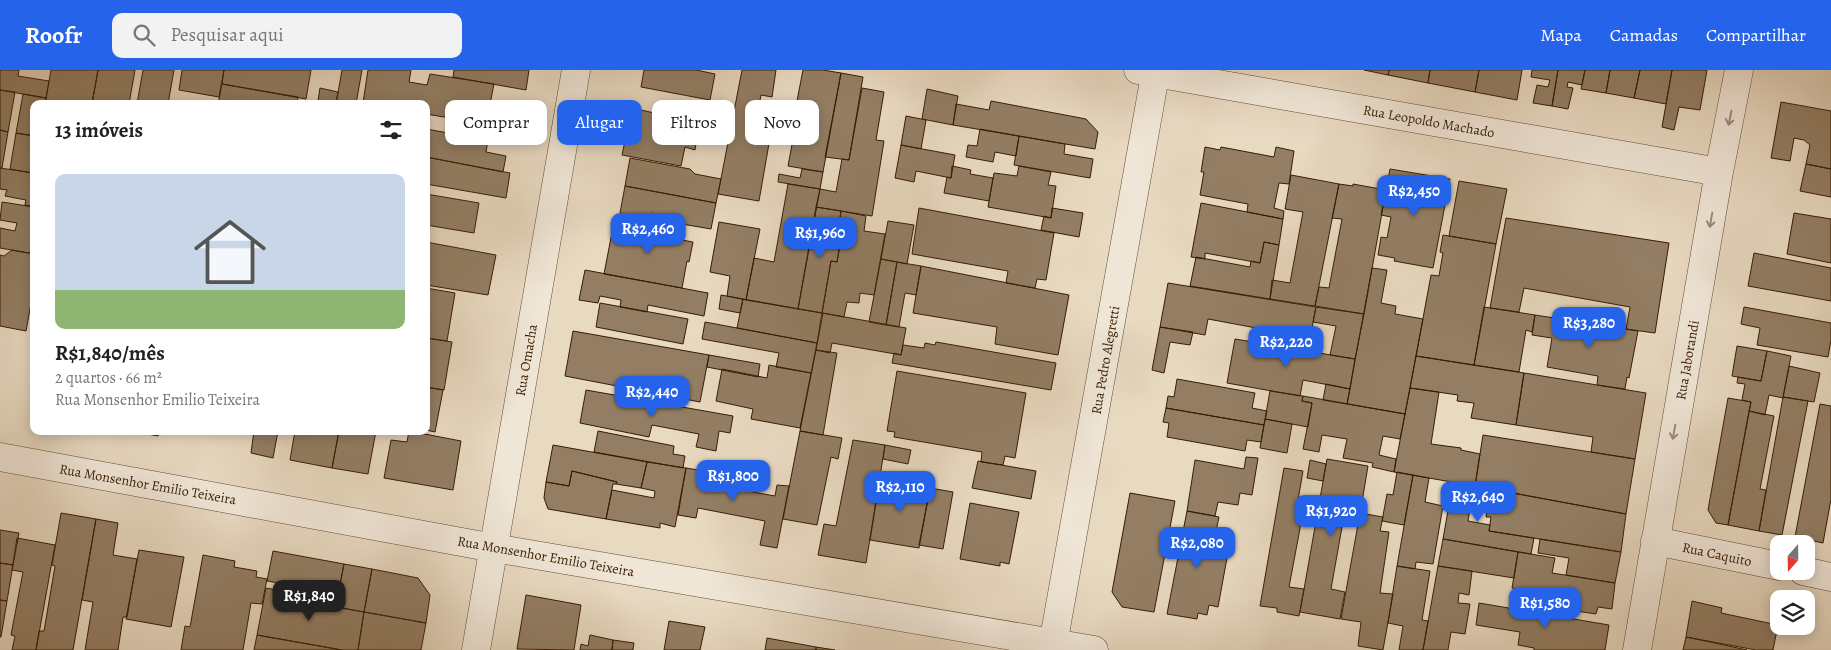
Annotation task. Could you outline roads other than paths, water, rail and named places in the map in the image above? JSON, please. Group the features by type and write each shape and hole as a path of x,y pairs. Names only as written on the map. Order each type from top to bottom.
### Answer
{"street":[{"name":"Rua Omacha","path":"476,650 576,70"},
{"name":"Rua Jaborandi","path":"1637,650 1719,172 1739,70"},
{"name":"Rua Leopoldo Machado","path":"1150,71 1719,172"},
{"name":"Rua Pedro Alegretti","path":"1053,646 1150,71"},
{"name":"Rua Monsenhor Emilio Teixeira","path":"0,457 494,548 1053,646 1094,650"},
{"name":"Rua Caquito","path":"1655,541 1770,564"},
{"path":"1815,574 1831,577"}]}
